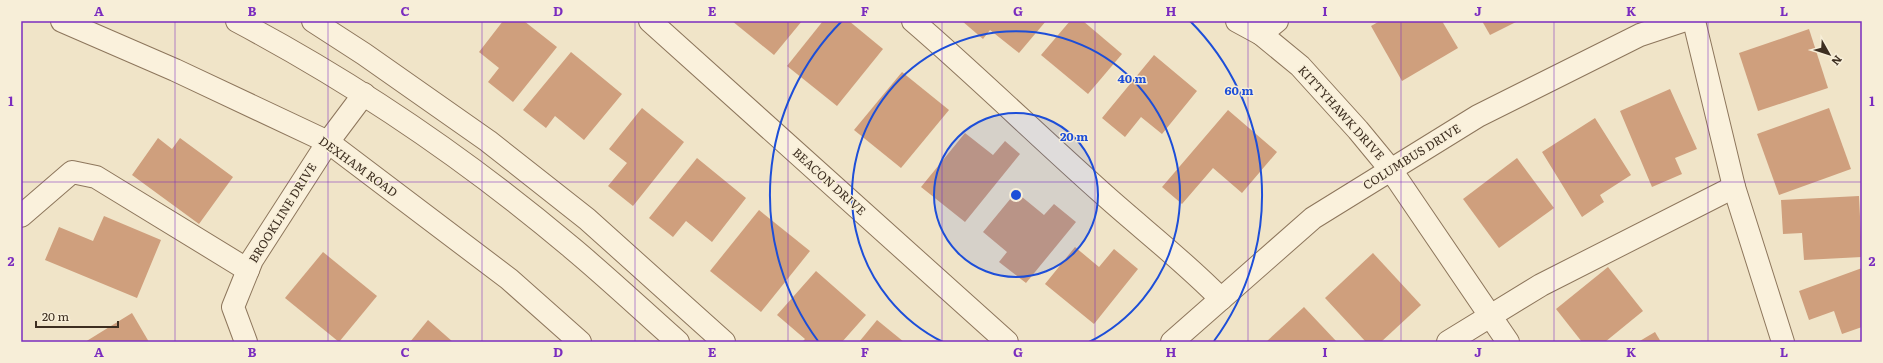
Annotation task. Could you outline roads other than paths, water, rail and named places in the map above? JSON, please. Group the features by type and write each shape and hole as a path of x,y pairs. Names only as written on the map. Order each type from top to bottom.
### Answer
{"street":[{"name":"DEXHAM ROAD","path":"62,21 175,70 328,142 509,279 580,342"},
{"path":"237,21 282,45 364,94 455,157 571,247 678,342"},
{"path":"313,21 364,54 488,141 587,219 724,342"},
{"name":"BEACON DRIVE","path":"650,21 992,337"},
{"path":"913,21 950,53 1102,193 1191,268 1222,299"},
{"name":"KITTYHAWK DRIVE","path":"1237,21 1261,34 1300,66 1358,130 1391,170 1508,342"},
{"path":"1261,34 1277,21"},
{"name":"COLUMBUS DRIVE","path":"1172,342 1313,218 1478,116 1640,35 1682,21"},
{"path":"1694,21 1734,187 1782,342"},
{"name":"BROOKLINE DRIVE","path":"246,342 233,307 252,260 328,142 364,94"},
{"path":"21,216 72,172 96,177 248,270"},
{"path":"1448,342 1541,285 1734,187"}]}
